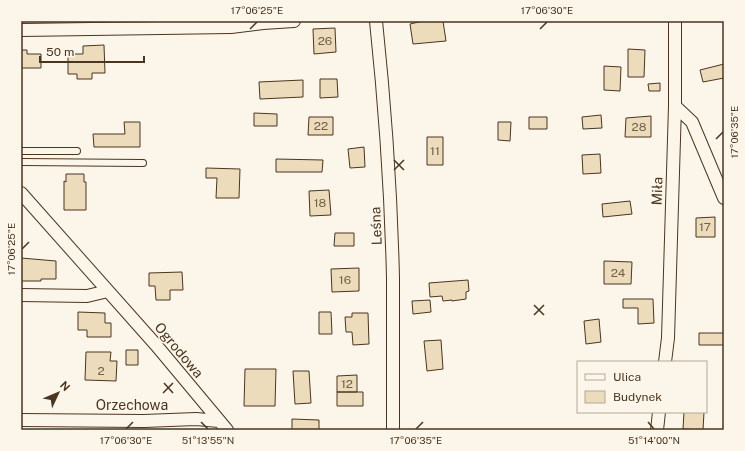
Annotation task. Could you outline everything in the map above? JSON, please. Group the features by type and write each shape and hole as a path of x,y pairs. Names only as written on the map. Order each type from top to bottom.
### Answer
{"street":[{"path":"21,30 66,26 231,27 294,21"},
{"name":"Leśna","path":"376,21 383,88 393,277 393,430"},
{"name":"Miła","path":"665,361 668,338 675,106 674,21"},
{"path":"675,106 692,122 724,198"},
{"name":"Ogrodowa","path":"21,192 156,345 223,426"},
{"path":"21,294 87,296 108,291"},
{"path":"657,430 659,413"},
{"name":"Orzechowa","path":"21,420 144,421 196,419 223,426"}],"lane":[{"path":"21,151 77,151"},
{"path":"21,162 142,164"}],"building":[{"path":"423,21 443,21 446,41 413,44 410,24"},
{"path":"335,28 336,52 314,54 313,29"},
{"path":"104,45 105,73 92,73 92,79 77,79 77,74 68,74 68,54 83,54 83,46"},
{"path":"628,49 645,50 644,77 628,77"},
{"path":"21,50 27,50 27,54 41,54 41,68 21,68"},
{"path":"724,64 724,78 703,82 700,70"},
{"path":"604,66 621,67 620,91 604,90"},
{"path":"320,79 337,79 338,97 320,98"},
{"path":"303,80 303,97 260,99 259,82"},
{"path":"660,83 660,91 649,91 648,84"},
{"path":"254,113 277,114 277,126 254,126"},
{"path":"601,115 602,128 583,129 582,117"},
{"path":"651,116 651,137 625,137 626,118"},
{"path":"309,117 333,117 333,135 308,135"},
{"path":"529,117 547,117 547,129 529,129"},
{"path":"124,122 140,122 140,147 94,147 93,134 125,134"},
{"path":"498,122 511,122 510,141 498,140"},
{"path":"427,137 443,137 443,165 427,165"},
{"path":"364,147 365,167 350,168 348,149"},
{"path":"600,154 601,173 583,174 582,155"},
{"path":"276,159 323,160 322,172 276,172"},
{"path":"206,168 240,169 239,198 216,198 217,178 206,178"},
{"path":"66,174 84,174 84,182 86,182 86,210 64,210 64,181 66,182"},
{"path":"329,190 331,215 310,216 309,191"},
{"path":"630,201 632,214 603,217 602,204"},
{"path":"715,217 715,237 696,237 696,218"},
{"path":"335,233 354,233 354,246 334,246"},
{"path":"21,258 56,261 56,279 21,281"},
{"path":"604,261 632,262 631,284 604,284"},
{"path":"359,268 359,291 332,292 331,269"},
{"path":"182,272 183,290 170,290 170,300 156,300 155,286 149,286 149,273"},
{"path":"468,280 469,291 466,292 466,299 443,301 442,296 430,297 429,283"},
{"path":"623,299 653,299 654,323 638,324 638,308 623,308"},
{"path":"430,300 431,312 413,314 412,301"},
{"path":"78,312 105,313 105,323 111,323 111,337 87,337 87,330 78,330"},
{"path":"319,312 331,312 332,334 319,334"},
{"path":"352,313 368,313 369,344 353,345 352,332 346,332 345,317 352,317"},
{"path":"599,319 601,342 586,344 584,321"},
{"path":"699,333 724,333 724,345 699,345"},
{"path":"441,340 443,369 427,371 424,341"},
{"path":"126,350 138,350 138,365 126,365"},
{"path":"86,352 111,352 110,361 117,361 116,381 85,380"},
{"path":"245,369 276,369 275,406 244,406"},
{"path":"293,371 309,371 311,403 295,404"},
{"path":"357,375 357,392 337,392 337,376"},
{"path":"337,392 363,392 363,406 337,406"},
{"path":"684,413 704,413 703,430 683,429"},
{"path":"292,419 319,420 319,430 292,430"}]}
